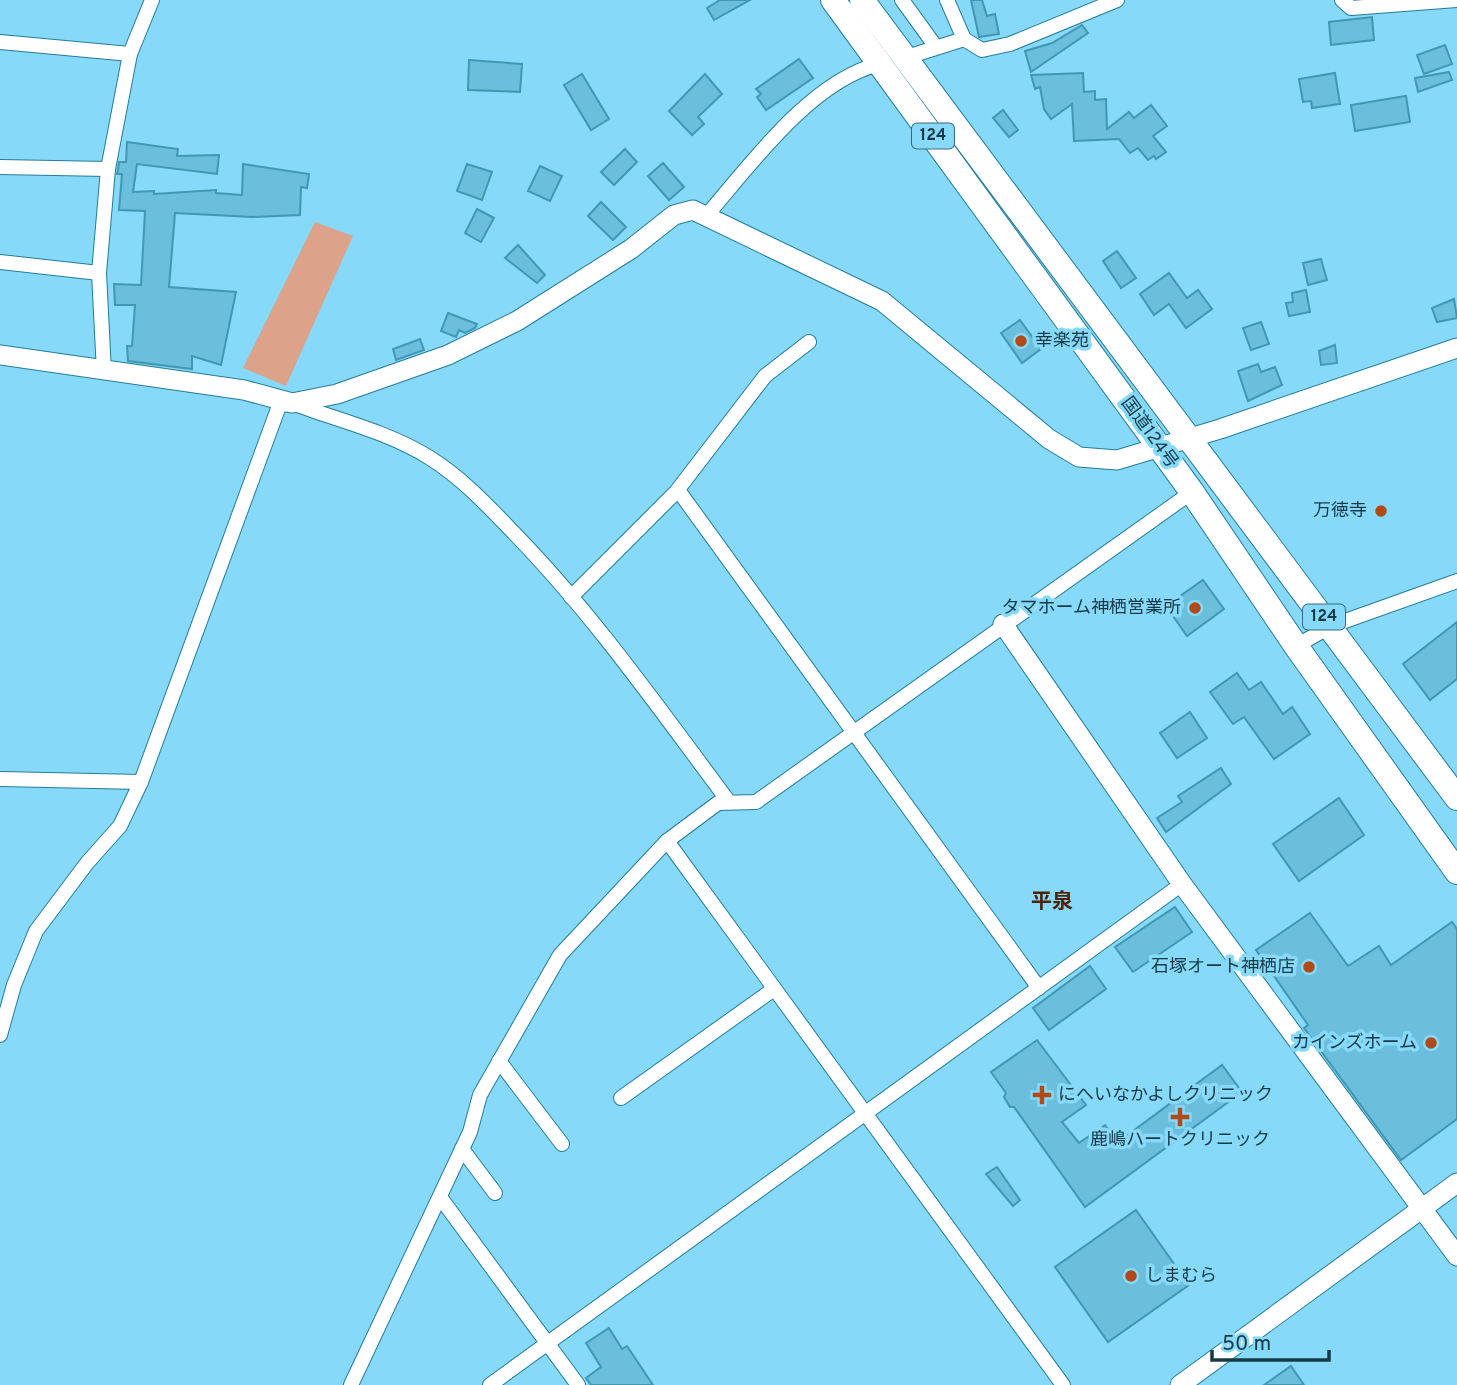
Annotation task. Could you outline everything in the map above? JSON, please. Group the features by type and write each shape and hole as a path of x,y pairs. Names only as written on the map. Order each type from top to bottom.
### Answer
{"highway":[{"name":"国道124号","path":"833,0 1192,492 1296,646 1457,873"},
{"name":"国道124号","path":"862,0 1457,798"}],"street":[{"path":"104,372 100,273 108,169 130,54 152,0"},
{"path":"902,0 936,47"},
{"path":"947,0 964,39 982,50 1010,44 1117,0"},
{"path":"1342,0 1350,8 1457,0"},
{"path":"707,215 771,141 819,97 855,70 964,39"},
{"path":"0,42 130,54"},
{"path":"0,167 108,169"},
{"path":"0,1035 13,985 36,931 87,863 120,826 141,782 279,406 355,389 447,355 517,321 572,288 674,215 693,210 707,215 882,301 1049,439 1079,457 1117,460 1457,348"},
{"path":"0,262 100,273"},
{"path":"570,597 678,490 765,376 809,342"},
{"path":"0,355 244,390 292,403 404,444 430,458 468,485 540,560 617,653 729,803"},
{"path":"678,490 1039,988"},
{"path":"351,1385 462,1149 480,1095 560,955 667,841 718,803 756,802 1192,492"},
{"path":"1296,646 1331,626 1457,581"},
{"path":"1003,624 1182,884 1457,1256"},
{"path":"0,779 141,782"},
{"path":"667,841 1063,1385"},
{"path":"490,1385 1182,884"},
{"path":"621,1098 774,989"},
{"path":"499,1061 562,1144"},
{"path":"462,1149 495,1193"},
{"path":"1180,1385 1457,1183"},
{"path":"440,1197 578,1385"}],"shaded area":[{"path":"315,222 353,236 286,386 243,368"}],"building":[{"path":"720,0 750,0 714,20 707,8"},
{"path":"971,0 982,0 987,16 995,14 999,34 979,37"},
{"path":"1372,17 1374,40 1331,45 1329,22"},
{"path":"1082,25 1088,33 1031,72 1025,51 1052,43"},
{"path":"1445,45 1452,64 1424,74 1417,55"},
{"path":"799,59 813,78 766,110 757,97 761,94 756,89"},
{"path":"469,60 522,64 520,92 468,90"},
{"path":"1449,72 1452,80 1418,92 1415,78"},
{"path":"1083,73 1084,92 1095,91 1095,100 1106,99 1107,129 1129,112 1134,118 1151,105 1167,126 1153,136 1166,152 1156,159 1154,156 1148,160 1138,148 1130,153 1119,139 1074,141 1072,104 1051,119 1044,109 1040,87 1035,89 1031,75"},
{"path":"1335,73 1340,104 1312,108 1311,101 1303,102 1299,79"},
{"path":"582,74 609,119 591,130 564,85"},
{"path":"705,74 722,94 698,117 704,124 692,135 669,111"},
{"path":"1406,96 1410,122 1355,131 1351,105"},
{"path":"1003,110 1018,130 1009,137 993,118"},
{"path":"127,142 178,149 177,156 219,155 217,174 137,164 133,192 154,191 154,194 216,190 216,193 242,195 243,164 309,174 307,188 301,187 300,215 252,217 175,213 169,287 236,292 221,365 192,356 192,369 128,361 127,346 132,346 135,305 115,305 114,284 141,285 145,211 119,210 122,174 117,174 119,162 126,162"},
{"path":"625,149 637,162 614,185 601,172"},
{"path":"663,163 684,187 669,200 648,176"},
{"path":"467,164 492,172 482,200 457,191"},
{"path":"540,166 562,176 550,201 528,191"},
{"path":"601,202 626,227 613,240 588,216"},
{"path":"477,209 494,218 481,242 465,233"},
{"path":"518,245 545,275 537,283 505,258"},
{"path":"1117,251 1136,278 1121,288 1103,261"},
{"path":"1321,259 1327,280 1308,285 1303,263"},
{"path":"1169,273 1187,298 1198,290 1212,309 1186,328 1169,304 1154,315 1140,294"},
{"path":"1306,290 1310,312 1289,316 1286,303 1293,302 1292,293"},
{"path":"1454,299 1457,318 1437,322 1432,308"},
{"path":"448,313 477,324 465,333 459,330 456,337 441,331"},
{"name":"幸楽苑","path":"1020,320 1041,349 1022,363 1001,333"},
{"path":"1261,322 1269,344 1251,350 1243,328"},
{"path":"420,339 424,350 396,360 393,349"},
{"path":"1335,345 1337,363 1321,365 1319,351"},
{"path":"1258,364 1261,372 1275,367 1282,385 1248,401 1238,371"},
{"name":"タマホーム神栖営業所","path":"1203,580 1224,609 1187,636 1166,606"},
{"path":"1457,622 1457,679 1430,700 1403,664"},
{"path":"1237,673 1249,690 1261,682 1283,714 1292,707 1310,734 1274,759 1244,717 1233,724 1210,692"},
{"path":"1190,712 1207,738 1177,758 1160,733"},
{"path":"1221,768 1231,784 1166,832 1157,818 1182,802 1178,796"},
{"path":"1339,798 1364,835 1299,881 1273,844"},
{"path":"1175,907 1192,932 1133,972 1115,947"},
{"path":"1310,913 1348,966 1379,946 1391,965 1452,922 1457,929 1457,1119 1401,1160 1304,1028 1308,1025 1256,950"},
{"path":"1090,966 1106,989 1049,1030 1033,1008"},
{"path":"1037,1040 1086,1105 1062,1122 1079,1143 1105,1125 1118,1142 1222,1065 1242,1092 1085,1207 1014,1107 1010,1107 1004,1097 1006,1093 991,1072"},
{"path":"997,1167 1020,1200 1013,1206 986,1174"},
{"path":"1136,1210 1189,1285 1108,1342 1055,1267"},
{"path":"609,1328 622,1349 627,1346 653,1385 591,1385 586,1378 601,1367 586,1343"},
{"path":"1291,1366 1304,1385 1264,1385"}],"place":[{"name":"幸楽苑","path":"1021,341"},
{"name":"万徳寺","path":"1381,511"},
{"name":"タマホーム神栖営業所","path":"1195,608"},
{"name":"石塚オート神栖店","path":"1309,967"},
{"name":"カインズホーム","path":"1431,1043"},
{"name":"にへいなかよしクリニック","path":"1042,1095"},
{"name":"鹿嶋ハートクリニック","path":"1180,1117"},
{"name":"しまむら","path":"1131,1276"}],"district":[{"name":"平泉","path":"1052,902"}]}
